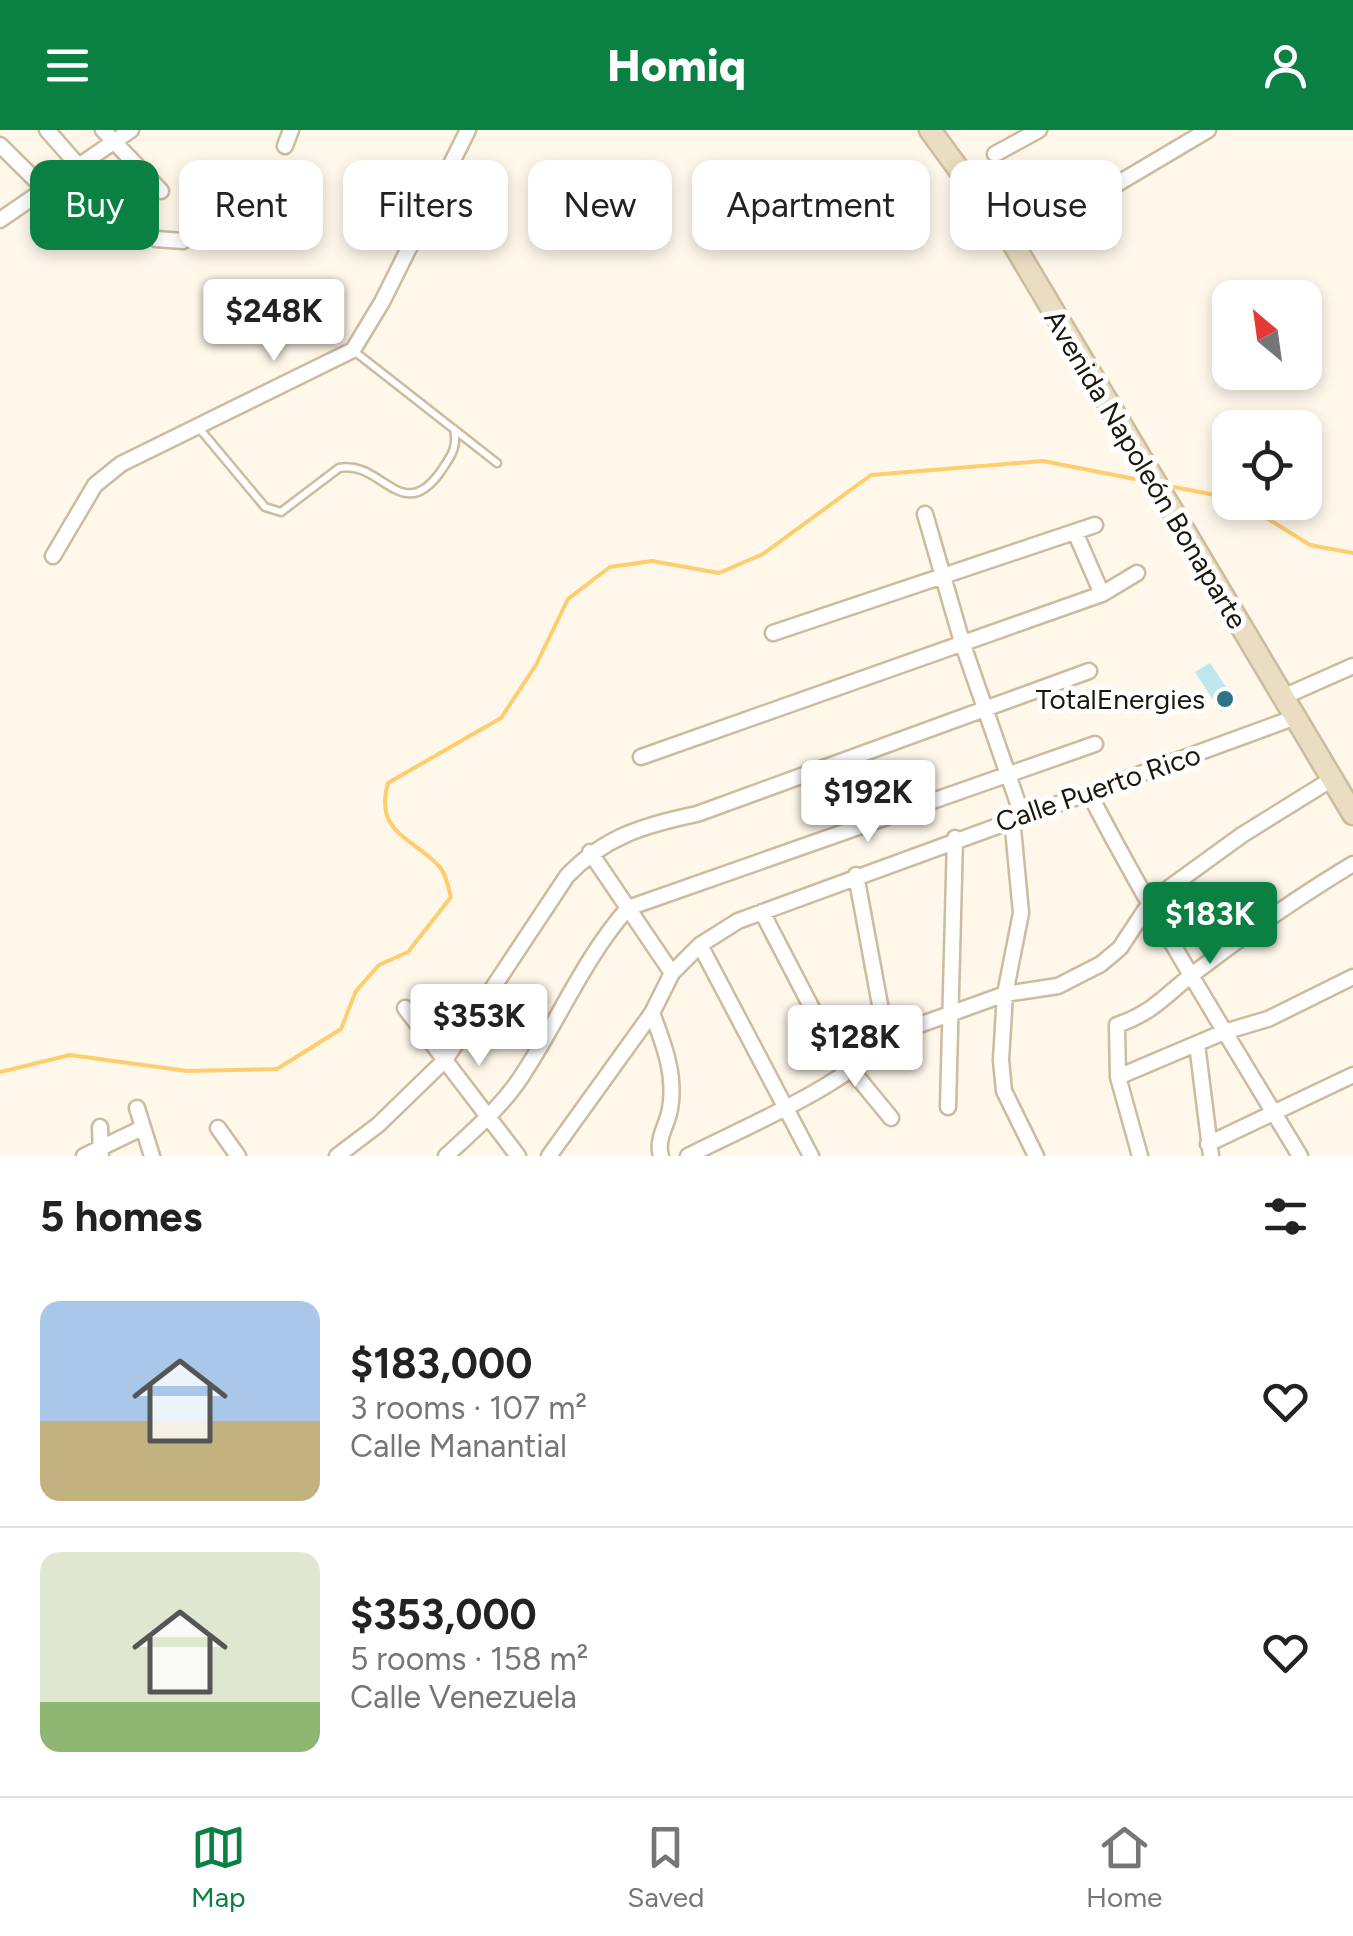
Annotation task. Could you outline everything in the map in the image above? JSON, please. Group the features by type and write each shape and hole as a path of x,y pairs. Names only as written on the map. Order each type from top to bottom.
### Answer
{"main road":[{"name":"Avenida Napoleón Bonaparte","path":"930,130 952,160"},
{"name":"Avenida Napoleón Bonaparte","path":"1017,250 1194,553 1353,814"}],"street":[{"path":"47,130 74,160"},
{"path":"82,160 108,136 131,130"},
{"path":"285,146 291,130"},
{"path":"53,556 95,485 120,464 353,350 382,302 468,130"},
{"path":"996,154 1038,130"},
{"path":"1122,181 1208,130"},
{"path":"108,136 161,190"},
{"path":"0,145 30,176"},
{"path":"0,220 30,197"},
{"path":"925,514 962,642 1008,772 1017,817 1021,913 1005,994 1004,1091 1036,1156"},
{"path":"774,633 1095,525"},
{"path":"1075,532 1102,594"},
{"path":"641,756 1102,594 1137,573"},
{"path":"1283,697 1353,666"},
{"path":"337,1156 378,1125 445,1060 566,876 590,852 632,830 696,814 1089,670"},
{"name":"Calle Puerto Rico","path":"549,1156 652,1014 672,972 700,945 762,912 856,875 1090,795 1296,717"},
{"path":"446,1156 488,1117 523,1075 604,935 628,908 1095,744"},
{"path":"688,1156 786,1106 875,1052 886,1038 1005,994 1058,986 1100,964 1120,948 1151,901 1242,836 1332,779"},
{"path":"1090,795 1190,976 1300,1156"},
{"path":"948,1107 955,838"},
{"path":"590,852 672,972"},
{"path":"1140,1156 1118,1078 1117,1025 1147,1014 1190,976 1301,895 1353,864"},
{"path":"856,875 886,1038"},
{"path":"762,912 848,1068 892,1118"},
{"path":"700,945 812,1156"},
{"path":"1118,1078 1224,1032 1268,1019 1353,977"},
{"path":"405,1008 518,1156"},
{"path":"652,1014 672,1072 670,1108 658,1146 661,1156"},
{"path":"1197,1044 1209,1150 1353,1075"},
{"path":"138,1108 152,1156"},
{"path":"100,1127 101,1150"},
{"path":"84,1156 142,1128"},
{"path":"218,1128 238,1156"}],"lane":[{"path":"353,350 496,463"},
{"path":"197,426 256,498 274,512 289,508 339,468 350,466 408,494 420,492 432,484 454,453 454,429"}],"building":[{"path":"1210,663 1236,702 1221,712 1195,672"}],"waterway":[{"path":"0,1072 70,1055 187,1071 277,1069 341,1029 356,991 379,965 408,952 451,897 441,869 391,824 385,800 388,783 501,718 536,665 568,599 610,567 652,561 719,573 763,554 871,475 1043,461 1145,481"},
{"path":"1169,486 1212,494"},
{"path":"1270,520 1310,545 1353,553"}],"place":[{"name":"TotalEnergies","path":"1225,699"}]}
